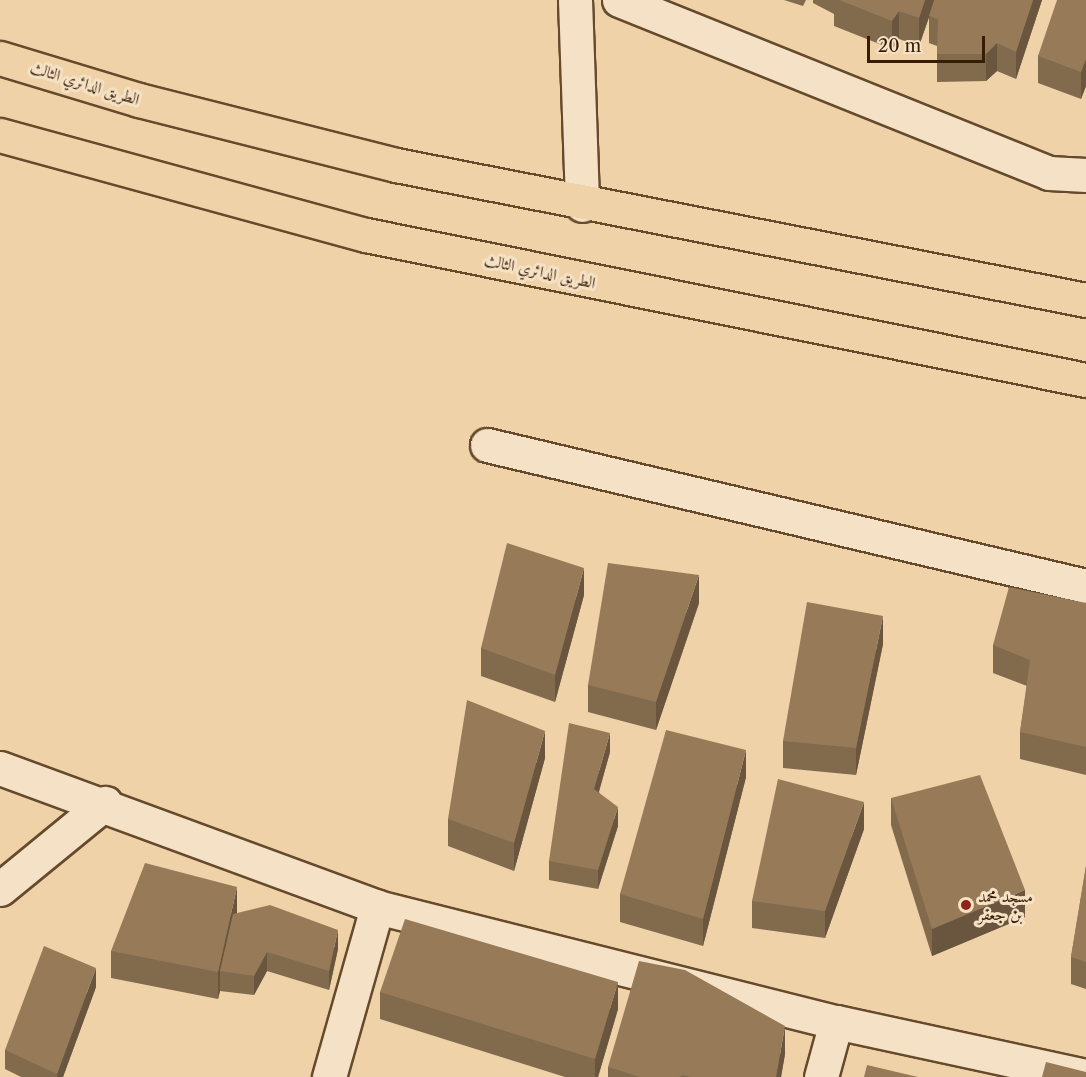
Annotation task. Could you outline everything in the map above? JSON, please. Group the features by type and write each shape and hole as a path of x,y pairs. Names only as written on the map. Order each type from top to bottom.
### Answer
{"highway":[{"name":"الطريق الدائري الثالث","path":"0,58 172,108 582,205 1086,300"},
{"name":"الطريق الدائري الثالث","path":"0,135 366,235 1086,380"}],"street":[{"path":"575,0 582,205"},
{"path":"619,0 1049,173 1086,175"},
{"path":"487,446 1086,586"},
{"path":"0,768 105,803 377,907 836,1022 1086,1076"},
{"path":"0,889 105,803"},
{"path":"329,1077 377,907"},
{"path":"821,1077 836,1022"}],"building":[{"path":"839,0 925,0 919,18 899,11 892,21"},
{"path":"934,0 1033,0 1016,52 997,43 986,54 937,54 938,19 929,16"},
{"path":"1057,0 1086,0 1086,59 1081,72 1038,56"},
{"path":"507,543 584,568 555,675 481,648"},
{"path":"608,563 699,575 656,702 588,685"},
{"path":"1009,587 1086,603 1086,747 1020,732 1030,660 993,645"},
{"path":"807,602 883,616 856,748 783,741"},
{"path":"467,700 545,731 514,843 448,819"},
{"path":"569,723 610,733 594,789 618,807 598,870 549,861"},
{"path":"666,730 746,750 703,919 620,894"},
{"path":"980,775 1025,890 932,929 891,798"},
{"path":"778,779 864,802 825,911 752,901"},
{"path":"145,863 237,887 218,972 111,951"},
{"path":"1086,866 1086,962 1071,957"},
{"path":"270,905 338,930 329,971 267,952 254,976 220,971 233,914"},
{"path":"405,919 618,982 595,1059 380,992"},
{"path":"44,946 96,968 57,1074 5,1050"},
{"path":"639,961 685,970 785,1026 776,1077 691,1077 683,1075 679,1077 640,1077 608,1067"},
{"path":"1046,1062 1086,1072 1086,1077 1042,1077"},
{"path":"867,1065 918,1077 864,1077"}],"place":[{"name":"مسجد محمد بن جعفر","path":"966,905"}]}
